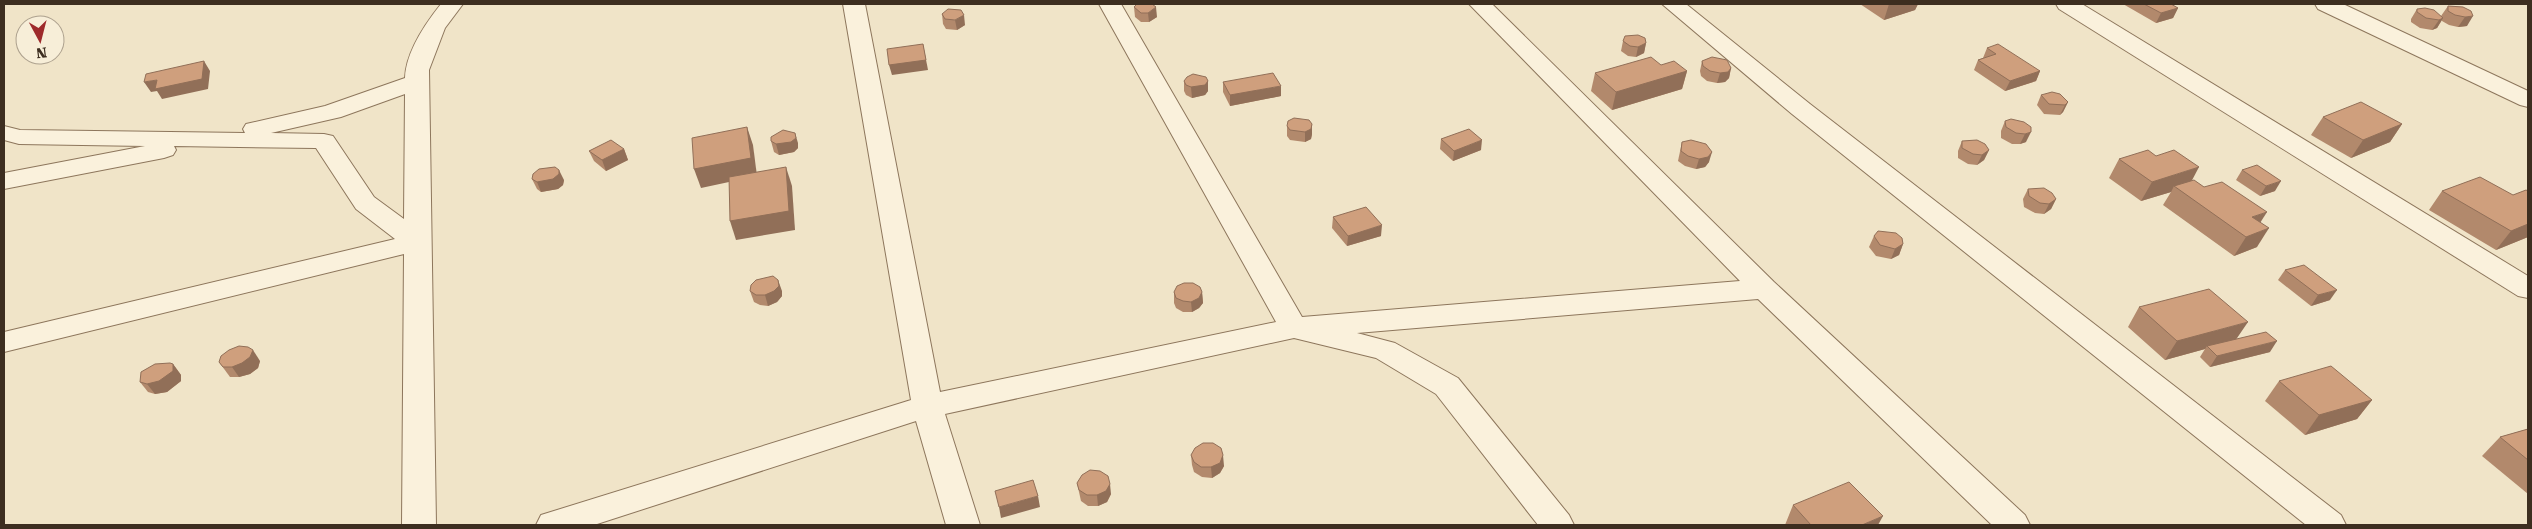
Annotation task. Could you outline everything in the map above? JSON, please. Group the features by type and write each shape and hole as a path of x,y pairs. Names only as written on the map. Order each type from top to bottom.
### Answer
{"street":[{"path":"419,525 417,70 434,27 452,4"},
{"path":"854,4 927,406 963,525"},
{"path":"1110,4 1294,328 1385,350 1447,386 1557,525"},
{"path":"1480,4 1764,289 2013,525"},
{"path":"1673,4 1801,109 2328,525"},
{"path":"2067,4 2528,289"},
{"path":"2326,4 2528,100"},
{"path":"4,181 332,112 417,82"},
{"path":"4,133 19,137 215,138 324,141 365,203 418,242"},
{"path":"4,342 418,242"},
{"path":"554,525 927,406 1294,328 1764,289"}],"building":[{"path":"1137,4 1152,4 1156,7 1148,13 1141,13 1134,7"},
{"path":"2144,4 2171,4 2178,8 2161,13"},
{"path":"2448,6 2463,7 2471,11 2473,16 2455,15 2448,11"},
{"path":"948,9 961,10 964,15 955,20 945,19 942,14"},
{"path":"2417,9 2434,10 2443,18 2439,20 2426,18 2417,12"},
{"path":"1638,35 1645,38 1646,43 1638,47 1630,46 1623,41 1625,36"},
{"path":"923,44 926,60 889,65 887,49"},
{"path":"1998,44 2040,71 2010,81 1978,60 1996,54 1987,48"},
{"path":"1651,57 1661,65 1674,61 1687,71 1616,92 1595,73"},
{"path":"1712,57 1727,60 1731,68 1728,72 1710,71 1703,66 1702,61"},
{"path":"204,61 202,79 155,89 157,80 144,82 146,74"},
{"path":"1273,73 1281,86 1230,95 1223,82"},
{"path":"1193,74 1206,77 1208,81 1205,85 1191,87 1186,85 1184,81"},
{"path":"2052,92 2060,94 2068,102 2065,105 2049,104 2041,95"},
{"path":"2361,102 2402,124 2363,140 2323,117"},
{"path":"1294,118 1309,120 1312,124 1311,129 1305,132 1290,130 1287,126 1288,121"},
{"path":"2011,119 2024,122 2031,127 2031,132 2025,134 2016,133 2006,127 2005,121"},
{"path":"747,127 751,158 694,169 692,138"},
{"path":"1469,129 1482,140 1454,151 1441,139"},
{"path":"783,130 795,133 796,138 791,142 776,144 771,141 771,137"},
{"path":"611,140 624,149 602,160 589,151"},
{"path":"1691,140 1706,144 1712,152 1708,157 1699,159 1688,156 1681,151 1682,142"},
{"path":"1977,140 1985,144 1989,150 1982,155 1973,154 1962,148 1962,141"},
{"path":"2148,150 2156,156 2174,150 2199,167 2152,182 2119,159"},
{"path":"2257,165 2281,181 2266,186 2242,170"},
{"path":"555,167 559,170 559,174 553,179 537,182 532,179 533,174 539,169"},
{"path":"786,167 789,211 730,221 729,177"},
{"path":"2480,177 2513,195 2528,191 2528,224 2511,231 2442,191"},
{"path":"2194,180 2204,187 2222,182 2267,212 2252,217 2269,228 2246,237 2174,186"},
{"path":"2044,188 2052,193 2056,199 2049,204 2040,203 2029,196 2028,189"},
{"path":"1366,207 1382,225 1348,236 1333,217"},
{"path":"1878,231 1896,233 1902,238 1903,244 1895,249 1880,245 1874,236"},
{"path":"2304,265 2337,290 2318,295 2285,270"},
{"path":"773,276 778,280 779,286 774,291 765,295 756,295 750,291 751,285 756,280"},
{"path":"1184,283 1193,283 1200,287 1202,292 1199,298 1191,302 1176,298 1174,292 1177,286"},
{"path":"2209,289 2248,322 2177,341 2139,307"},
{"path":"2266,332 2277,341 2217,356 2207,346"},
{"path":"239,346 248,347 253,350 250,357 232,367 223,367 219,362 221,356"},
{"path":"155,364 173,364 173,371 159,381 147,384 140,382 141,372"},
{"path":"2331,366 2372,400 2319,415 2279,381"},
{"path":"2528,429 2528,460 2500,437"},
{"path":"1203,443 1213,443 1221,448 1223,455 1220,463 1211,467 1201,467 1194,462 1191,455 1195,448"},
{"path":"1090,470 1100,471 1108,476 1110,484 1106,491 1097,495 1087,495 1079,490 1077,483 1082,475"},
{"path":"1033,480 1038,496 999,507 995,491"},
{"path":"1849,482 1883,516 1862,525 1811,525 1793,505"}]}
